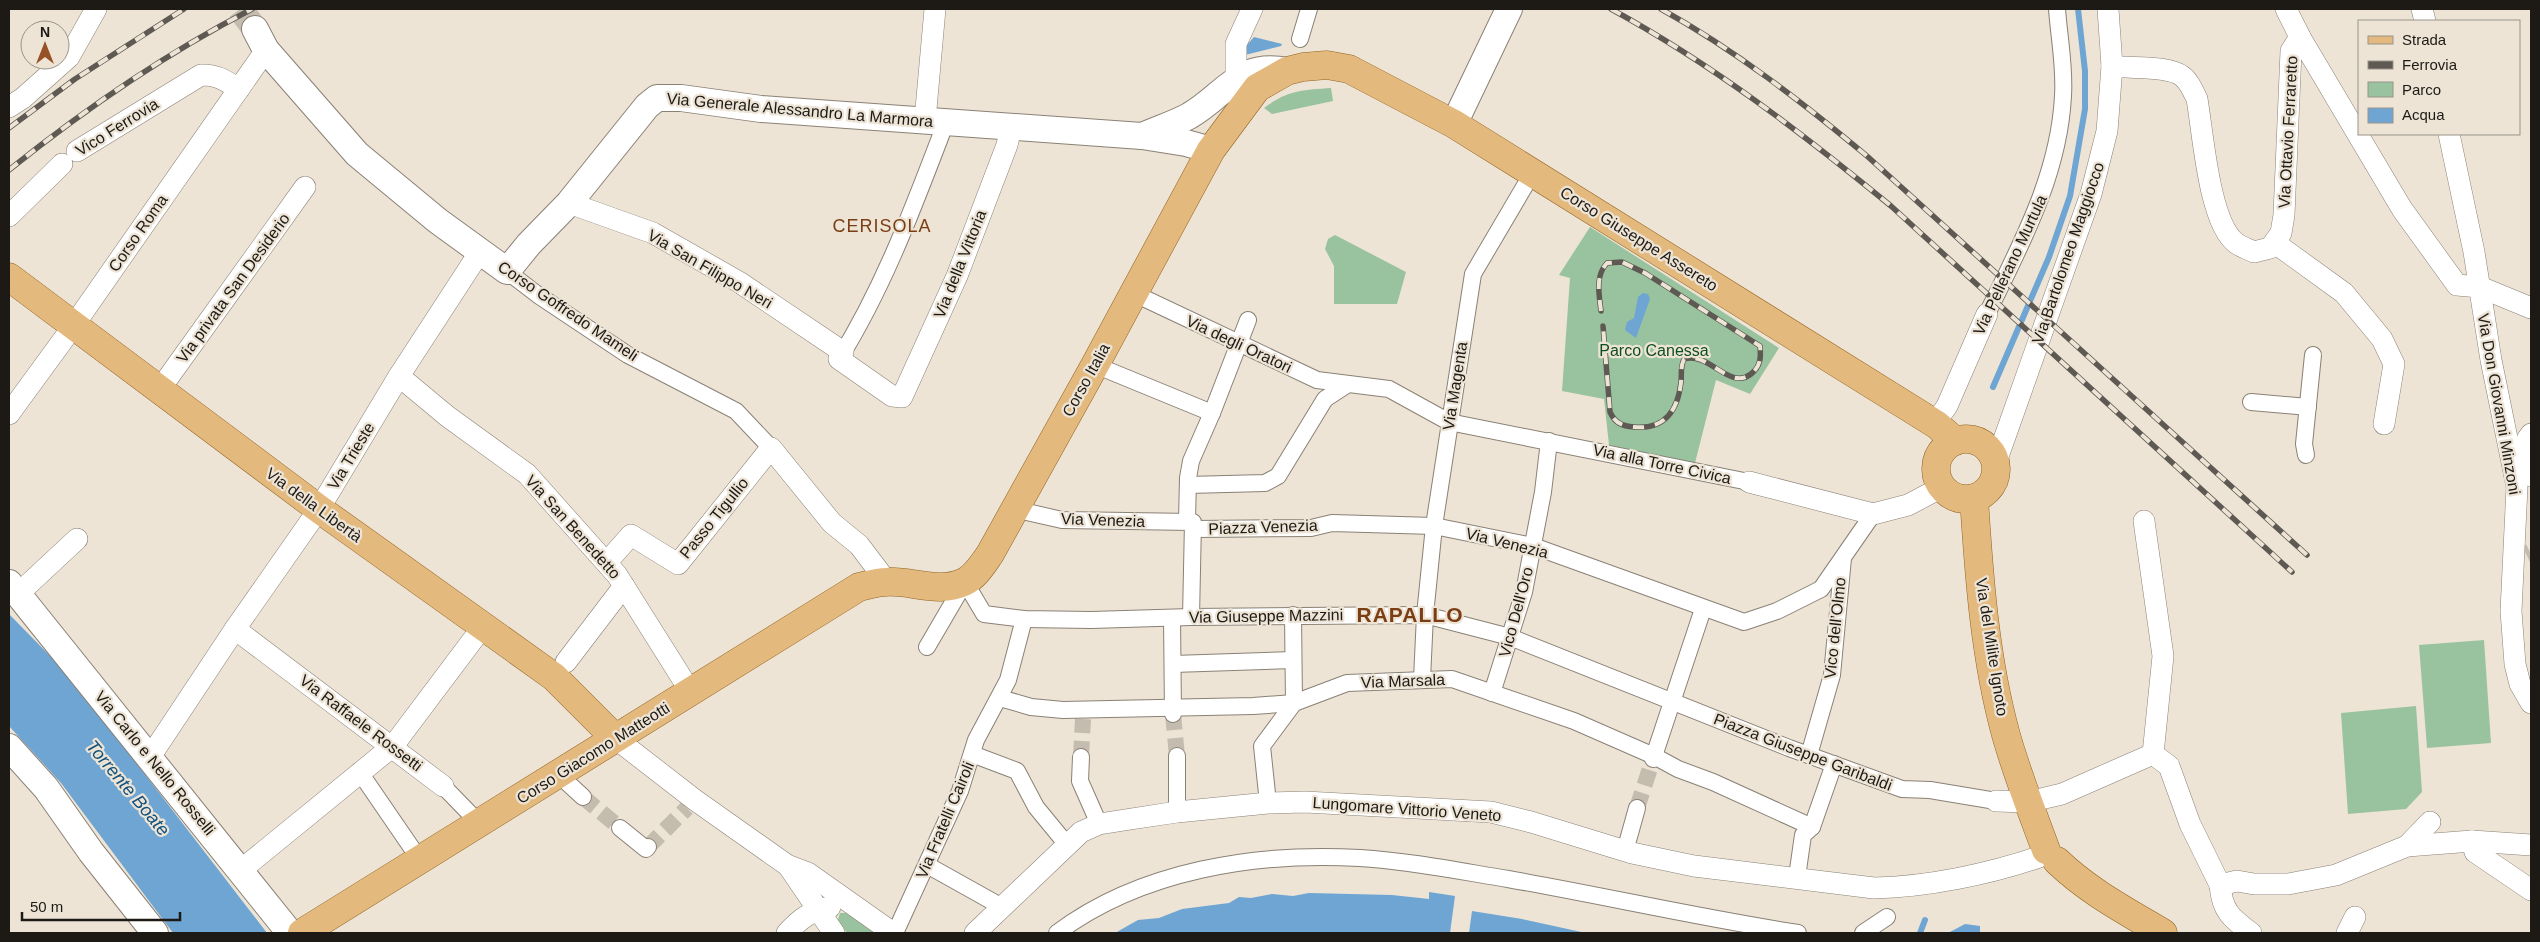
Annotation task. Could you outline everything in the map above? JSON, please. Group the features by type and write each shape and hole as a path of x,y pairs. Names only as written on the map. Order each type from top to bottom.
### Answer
{"main road":[{"name":"Corso Giuseppe Assereto","path":"1287,71 1303,67 1327,65 1349,69 1454,124 1929,420 1947,450"},
{"name":"Corso Italia","path":"965,582 976,573 990,554 1211,150 1257,88 1287,71"},
{"name":"Via della Libertà","path":"9,277 319,509 484,625 554,677 614,738"},
{"path":"1965,439 1980,442 1991,452 1996,462 1996,474 1984,496 1974,498 1956,497 1942,488 1938,481 1936,473 1947,450 1965,439"},
{"name":"Via del Milite Ignoto","path":"1974,498 1978,549 1994,683 2006,735 2028,802 2042,860"},
{"path":"887,582 934,586 954,585 965,582"},
{"name":"Corso Giacomo Matteotti","path":"302,933 559,775 690,691 806,622 859,587 887,582"},
{"path":"2042,860 2164,933"}],"street":[{"path":"9,108 69,57 96,9"},
{"path":"841,356 900,241 936,121 935,9"},
{"path":"1236,80 1236,44 1252,9"},
{"path":"1300,39 1308,9"},
{"path":"1454,124 1509,9"},
{"name":"Via Pellerano Murtula","path":"1929,420 1947,406 1987,314 2036,211 2053,159 2063,97 2057,9"},
{"name":"Via Bartolomeo Maggiocco","path":"1996,462 2091,194 2107,131 2112,66 2108,9"},
{"path":"2286,9 2300,37"},
{"name":"Via Ottavio Ferraretto","path":"2275,243 2281,233 2284,215 2291,51 2300,37 2334,91 2369,156 2442,267 2456,285 2480,287 2531,308"},
{"name":"Corso Roma","path":"9,414 74,325 239,89 261,40"},
{"name":"Corso Goffredo Mameli","path":"261,40 357,154 438,221 480,250 538,295 628,355 736,411 771,448 832,523 859,545 887,582"},
{"path":"2112,66 2169,70 2182,76 2197,99 2214,200 2221,223 2235,243 2254,252 2270,248 2275,243 2344,293 2382,338 2394,364 2384,424"},
{"name":"Via Generale Alessandro La Marmora","path":"1142,136 1194,112 1236,80 1255,71 1269,68 1287,71"},
{"name":"Vico Ferrovia","path":"9,216 70,158 201,75 211,74 239,89"},
{"name":"Via Generale Alessandro La Marmora","path":"507,271 529,244 569,203 647,106 658,98 681,98 761,109 1142,136 1186,143 1211,150"},
{"path":"1194,112 1237,115"},
{"name":"Via della Vittoria","path":"902,397 919,364 957,276 1007,145 1011,128"},
{"name":"Via Don Giovanni Minzoni","path":"2449,135 2480,287 2491,360 2517,488 2520,557 2512,611 2516,664 2520,684 2531,703"},
{"name":"Via Magenta","path":"1422,679 1425,615 1434,526 1473,274 1533,172"},
{"name":"Via privata San Desiderio","path":"160,389 305,187"},
{"name":"Via San Filippo Neri","path":"569,203 653,233 739,282 841,356 892,396 902,397"},
{"name":"Via Trieste","path":"150,758 235,630 319,509 399,376 480,250"},
{"name":"Via degli Oratori","path":"1132,293 1317,380 1389,389 1449,422"},
{"path":"1191,616 1192,529 1188,482 1191,461 1248,320"},
{"path":"2306,455 2304,444 2313,355"},
{"path":"1095,365 1212,413"},
{"name":"Via San Benedetto","path":"399,376 447,416 527,474 606,562 624,586 690,691"},
{"path":"1188,482 1265,483 1278,476 1326,399 1348,384"},
{"path":"2251,402 2308,407"},
{"name":"Via alla Torre Civica","path":"1449,422 1749,482 1872,514"},
{"path":"2531,434 2523,454 2531,476"},
{"name":"Vico Dell'Oro","path":"1492,693 1524,592 1549,441"},
{"name":"Passo Tigullio","path":"606,562 631,535 678,564 771,448"},
{"path":"1872,514 1908,505 1942,488"},
{"name":"Via Venezia","path":"1014,509 1062,520 1192,529"},
{"name":"Via Venezia","path":"1332,523 1434,526 1533,546 1703,609 1744,622 1777,611 1821,589 1872,514"},
{"path":"2144,521 2163,656 2153,754"},
{"name":"Piazza Venezia","path":"1192,529 1311,528 1332,523"},
{"name":"Via Carlo e Nello Rosselli","path":"77,539 13,589 290,933"},
{"name":"Vico dell’Olmo","path":"1809,755 1832,675 1843,558"},
{"path":"927,647 965,582"},
{"name":"Via Giuseppe Mazzini","path":"965,582 984,614 1024,619 1425,615 1510,637 1672,702"},
{"path":"566,662 624,586"},
{"path":"1654,758 1703,609"},
{"path":"1268,803 1262,746 1294,703 1293,616"},
{"path":"1172,618 1173,711"},
{"name":"Via Fratelli Cairoli","path":"894,933 960,791 976,740 1008,680 1024,619"},
{"path":"241,870 393,746 484,625"},
{"name":"Via Raffaele Rossetti","path":"235,630 393,746 443,786 480,824"},
{"path":"1173,664 1293,660"},
{"name":"Via Marsala","path":"1000,698 1031,707 1083,714 1173,711 1294,703 1347,683 1422,679 1452,680 1574,721 1678,769 1713,782 1812,827"},
{"name":"Piazza Giuseppe Garibaldi","path":"1672,702 1902,789 1930,790 1996,800"},
{"path":"614,738 691,804 788,865 808,873 894,933"},
{"path":"9,747 46,788 91,852 155,933"},
{"path":"972,754 1017,771 1036,807 1068,846"},
{"path":"1996,800 2028,802 2062,794 2131,762 2153,754"},
{"path":"2153,754 2169,766 2190,824 2220,885 2221,899 2229,916 2251,933"},
{"path":"1177,756 1177,812"},
{"path":"1081,757 1080,781 1099,824"},
{"path":"1797,878 1803,835 1812,827 1834,764"},
{"path":"359,772 420,860"},
{"path":"559,775 583,797"},
{"name":"Lungomare Vittorio Veneto","path":"975,933 1004,908 1081,832 1099,824 1177,812 1268,803 1305,802 1491,812 1531,822 1625,851 1694,866 1874,888 1902,888 2042,860"},
{"path":"1625,851 1637,808"},
{"path":"2407,846 2430,822"},
{"path":"620,828 646,850 648,847"},
{"path":"2220,885 2237,881 2254,884 2288,884 2336,875 2407,846 2472,841 2531,845"},
{"path":"2472,841 2475,852 2531,890"},
{"path":"1057,933 1075,919 1128,892 1178,875 1298,857 1360,858 1467,872 1611,897 1722,922 1798,933"},
{"path":"927,864 1004,908"},
{"path":"788,865 802,882 817,909 834,933"},
{"path":"787,933 805,916 817,909 852,905"},
{"path":"1863,933 1887,917"}],"green space":[{"path":"1331,88 1333,101 1272,114 1264,108 1288,94 1312,89"},
{"name":"Parco Canessa","path":"1590,227 1779,348 1750,394 1716,380 1695,463 1609,445 1604,399 1562,391 1570,278 1559,275"},
{"path":"1335,235 1406,272 1397,304 1334,304 1334,266 1325,249 1328,239"},
{"path":"2484,640 2491,743 2427,748 2419,645"},
{"path":"2416,706 2422,792 2406,809 2348,814 2341,713"},
{"path":"840,913 849,913 878,933 847,933 838,920"}],"water":[{"path":"1254,37 1282,44 1281,46 1245,55 1247,45"},
{"path":"1643,293 1648,294 1650,299 1636,338 1625,330 1627,322 1634,318 1638,297"},
{"name":"Torrente Boate","path":"9,614 55,661 110,729 267,933 173,933 61,783 9,726"},
{"path":"1429,892 1455,896 1450,933 1115,933 1138,920 1159,918 1182,909 1229,903 1239,897 1251,898 1272,894 1293,896 1309,893 1392,895 1429,899"},
{"path":"1472,911 1522,919 1586,933 1469,933"},
{"path":"1965,924 1980,926 1980,933 1948,933"}],"waterway":[{"path":"1993,387 2049,257 2070,196 2085,109 2085,71 2078,9"},
{"path":"1920,933 1925,920"}],"tunnel":[{"path":"240,9 255,29"},
{"path":"2527,556 2531,554"},
{"path":"1173,714 1177,756"},
{"path":"1081,757 1083,719"},
{"path":"1637,808 1653,759"},
{"path":"583,797 620,828"},
{"path":"648,847 687,808"}],"railway":[{"path":"9,128 75,79 184,9"},
{"path":"9,170 67,125 126,84 188,45 252,9"},
{"path":"1611,9 1721,76 1790,126 1891,206 2292,572"},
{"path":"1661,9 1742,59 1818,116 1867,156 2307,555"},
{"path":"1601,311 1599,279 1603,268 1607,263 1622,262 1645,273 1760,346 1760,361 1757,368 1751,374 1743,378 1735,378 1702,360 1684,359 1677,401 1668,416 1654,425 1645,427 1626,426 1619,423 1610,412 1603,326"}],"district":[{"name":"CERISOLA","path":"882,226"},
{"name":"RAPALLO","path":"1410,614"}]}
